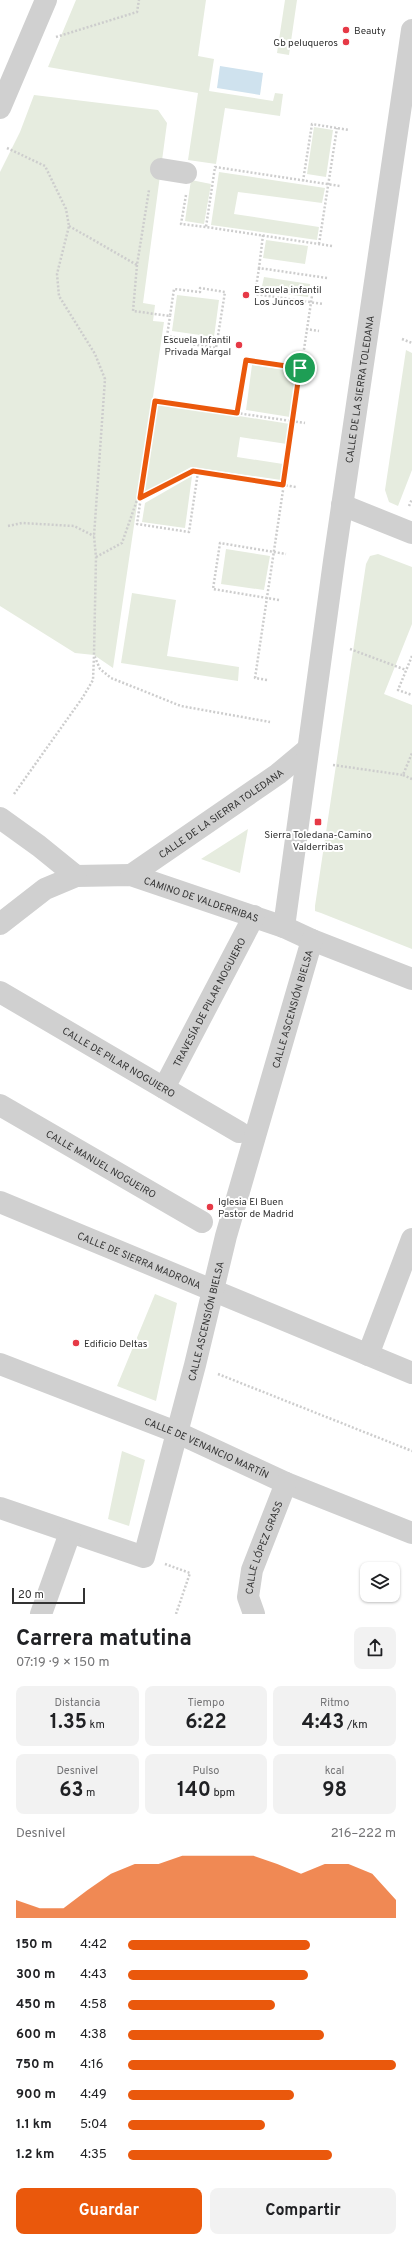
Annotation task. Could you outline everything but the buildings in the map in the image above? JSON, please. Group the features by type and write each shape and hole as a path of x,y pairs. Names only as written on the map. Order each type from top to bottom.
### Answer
{"street":[{"path":"0,108 46,0"},
{"name":"CALLE DE LA SIERRA TOLEDANA","path":"284,927 342,505 405,141 412,30"},
{"path":"161,169 187,180"},
{"path":"342,505 412,533"},
{"name":"CALLE DE LA SIERRA TOLEDANA","path":"131,875 278,774 308,749"},
{"path":"0,818 39,846 76,876 45,889 0,924"},
{"name":"CAMINO DE VALDERRIBAS","path":"76,876 131,875 284,927 312,940 412,979"},
{"name":"TRAVESÍA DE PILAR NOGUIERO","path":"164,1088 254,916"},
{"name":"CALLE ASCENSIÓN BIELSA","path":"0,1508 144,1557 195,1365 226,1236 252,1140 312,940"},
{"name":"CALLE DE PILAR NOGUIERO","path":"0,992 239,1132"},
{"name":"CALLE MANUEL NOGUEIRO","path":"0,1105 202,1222"},
{"name":"CALLE DE SIERRA MADRONA","path":"0,1202 214,1289 412,1373"},
{"path":"368,1355 412,1239"},
{"name":"CALLE DE VENANCIO MARTÍN","path":"0,1364 176,1432 286,1483 412,1533"},
{"name":"CALLE LÓPEZ GRASS","path":"254,1614 248,1597 252,1570 286,1483"},
{"path":"41,1614 70,1533"}],"path":[{"path":"55,38 137,12 139,0"},
{"path":"303,181 312,124 349,130"},
{"path":"320,244 337,128"},
{"path":"7,148 45,166 66,210 69,226 57,274 59,296 95,354 104,379 94,536 96,557 93,680 83,697 14,794"},
{"path":"206,227 215,167 340,186"},
{"path":"161,169 153,168 137,265 133,311 170,316"},
{"path":"187,180 181,224 332,246"},
{"path":"69,226 137,265"},
{"path":"263,236 255,294 323,304"},
{"path":"259,268 327,278"},
{"path":"200,288 225,292 216,348 191,344 191,340 167,336 170,316 174,289 200,292 200,288"},
{"path":"267,680 255,678 292,421 313,289"},
{"path":"306,329 319,331"},
{"path":"402,339 412,342"},
{"path":"237,413 246,360 313,371"},
{"path":"198,472 189,532 137,524 155,401 305,423"},
{"path":"96,557 122,543 135,504 140,498 193,471 296,487"},
{"path":"8,526 22,523 74,526 94,536"},
{"path":"279,600 213,589 214,582 220,543 286,554"},
{"path":"350,649 406,670"},
{"path":"94,655 100,669 111,678 180,706 270,722"},
{"path":"412,656 398,690 412,695"},
{"path":"403,776 412,753"},
{"path":"332,765 403,776 412,779"},
{"path":"195,1365 412,1452"},
{"path":"164,1563 190,1573 176,1614"}],"shaded area":[{"path":"76,0 206,0 198,56 214,59 209,91 273,101 275,93 283,94 280,116 225,108 216,164 188,160 198,93 48,67"},
{"path":"285,0 297,0 289,55 277,53"},
{"path":"34,95 158,110 167,123 143,303 155,305 153,321 164,322 113,668 94,655 75,653 0,606 0,172 20,132"},
{"path":"314,127 333,130 326,177 307,174"},
{"path":"219,172 325,188 322,203 238,192 234,214 319,227 317,240 211,225"},
{"path":"191,180 211,184 204,224 185,221"},
{"path":"266,240 308,246 305,264 263,258"},
{"path":"264,277 310,284 308,297 261,291"},
{"path":"177,295 219,300 214,337 172,331"},
{"path":"406,350 412,353 412,470 398,506 389,502 385,490"},
{"path":"252,365 297,372 290,417 246,410"},
{"path":"157,403 290,424 287,444 240,437 237,457 283,464 281,480 191,467 144,493"},
{"path":"192,476 185,528 142,522 145,503"},
{"path":"226,549 270,556 264,590 221,584"},
{"path":"378,554 412,567 412,624 384,694 412,705 412,949 315,911 366,564 370,556"},
{"path":"132,593 176,600 167,656 239,667 238,681 121,663"},
{"path":"248,829 240,873 201,859"},
{"path":"155,1294 177,1303 156,1401 117,1386"},
{"path":"122,1451 145,1460 129,1526 108,1519"}],"water":[{"path":"220,66 263,73 260,95 217,88"}],"place":[{"name":"Beauty","path":"346,30"},
{"name":"Gb peluqueros","path":"346,42"},
{"name":"Escuela infantil Los Juncos","path":"246,295"},
{"name":"Escuela Infantil Privada Margal","path":"239,345"},
{"name":"Sierra Toledana-Camino Valderribas","path":"318,822"},
{"name":"Iglesia El Buen Pastor de Madrid","path":"210,1207"},
{"name":"Edificio Deltas","path":"76,1343"}],"route":[{"path":"246,360 300,368 283,485 193,471 140,498 155,401 237,413 246,360"}]}
